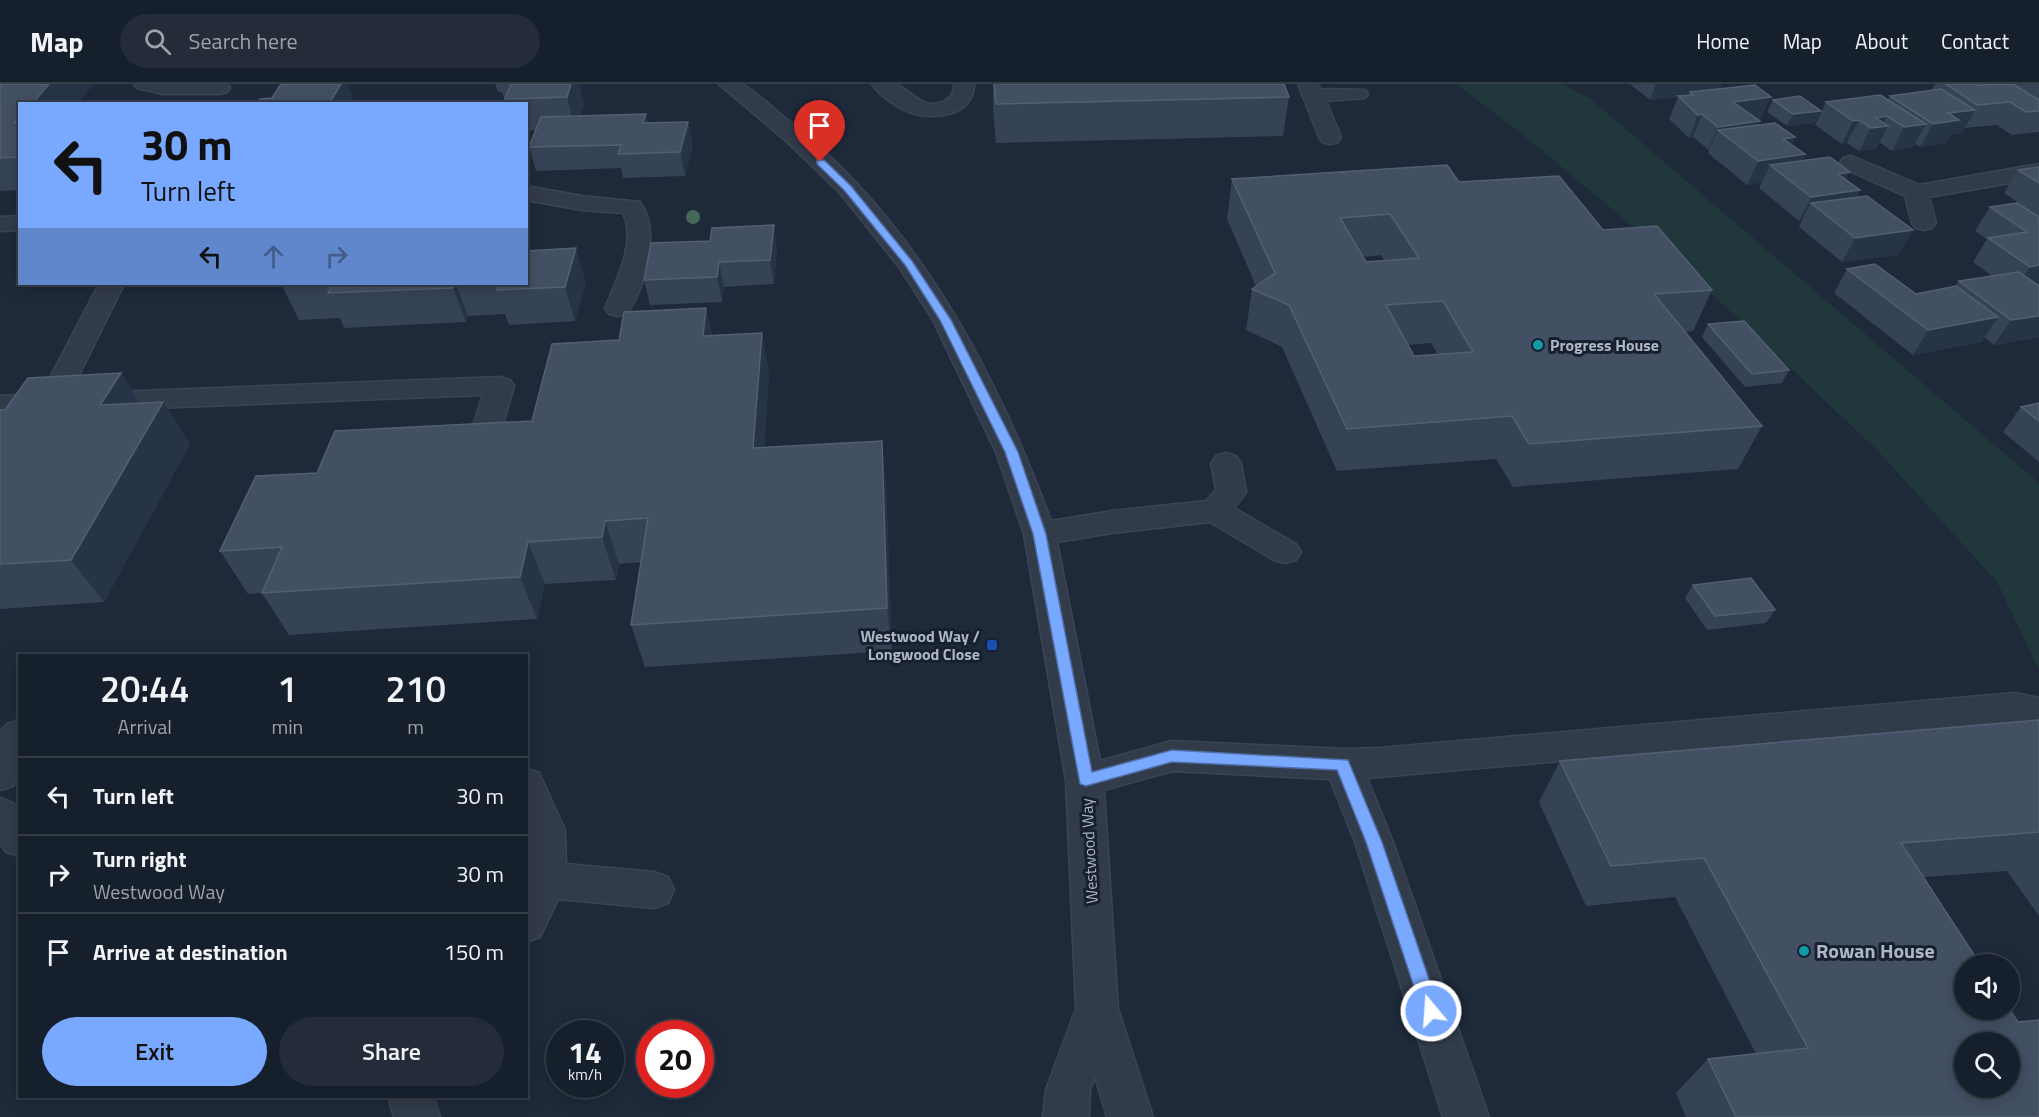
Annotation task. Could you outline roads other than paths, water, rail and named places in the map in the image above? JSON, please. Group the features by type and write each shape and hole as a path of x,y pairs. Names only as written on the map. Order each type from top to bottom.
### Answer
{"street":[{"path":"144,84 163,88 219,92"},
{"name":"Westwood Way","path":"729,84 793,135 848,188 909,264 946,320 1011,452 1040,534 1086,780 1097,1009 1130,1117"},
{"path":"891,94 919,108 933,110 950,107 959,102 965,91 964,84"},
{"path":"1330,137 1311,89 1358,94"},
{"path":"1851,163 1917,192 2039,171"},
{"path":"1917,192 1924,224"},
{"path":"528,193 582,203 632,207 638,215 638,251 618,309"},
{"path":"0,224 18,223"},
{"path":"10,404 43,394 61,382 111,285"},
{"path":"10,404 500,386 481,448"},
{"path":"1215,511 1231,492 1226,463"},
{"path":"1040,534 1112,522 1215,511 1285,552"},
{"path":"1086,780 1172,756 1343,764 1380,763 2015,707 2039,712"},
{"path":"0,775 14,740 18,736"},
{"path":"1343,764 1374,842 1466,1117"},
{"path":"528,789 546,830 547,880 528,920"},
{"path":"0,814 18,837"},
{"path":"547,880 654,890"},
{"name":"Westwood Way","path":"1066,1117 1068,1090 1097,1009"},
{"path":"411,1098 417,1117"}],"place":[{"name":"Progress House","path":"1538,345"},
{"name":"Westwood Way / Longwood Close","path":"992,645"},
{"name":"Rowan House","path":"1804,951"}]}
